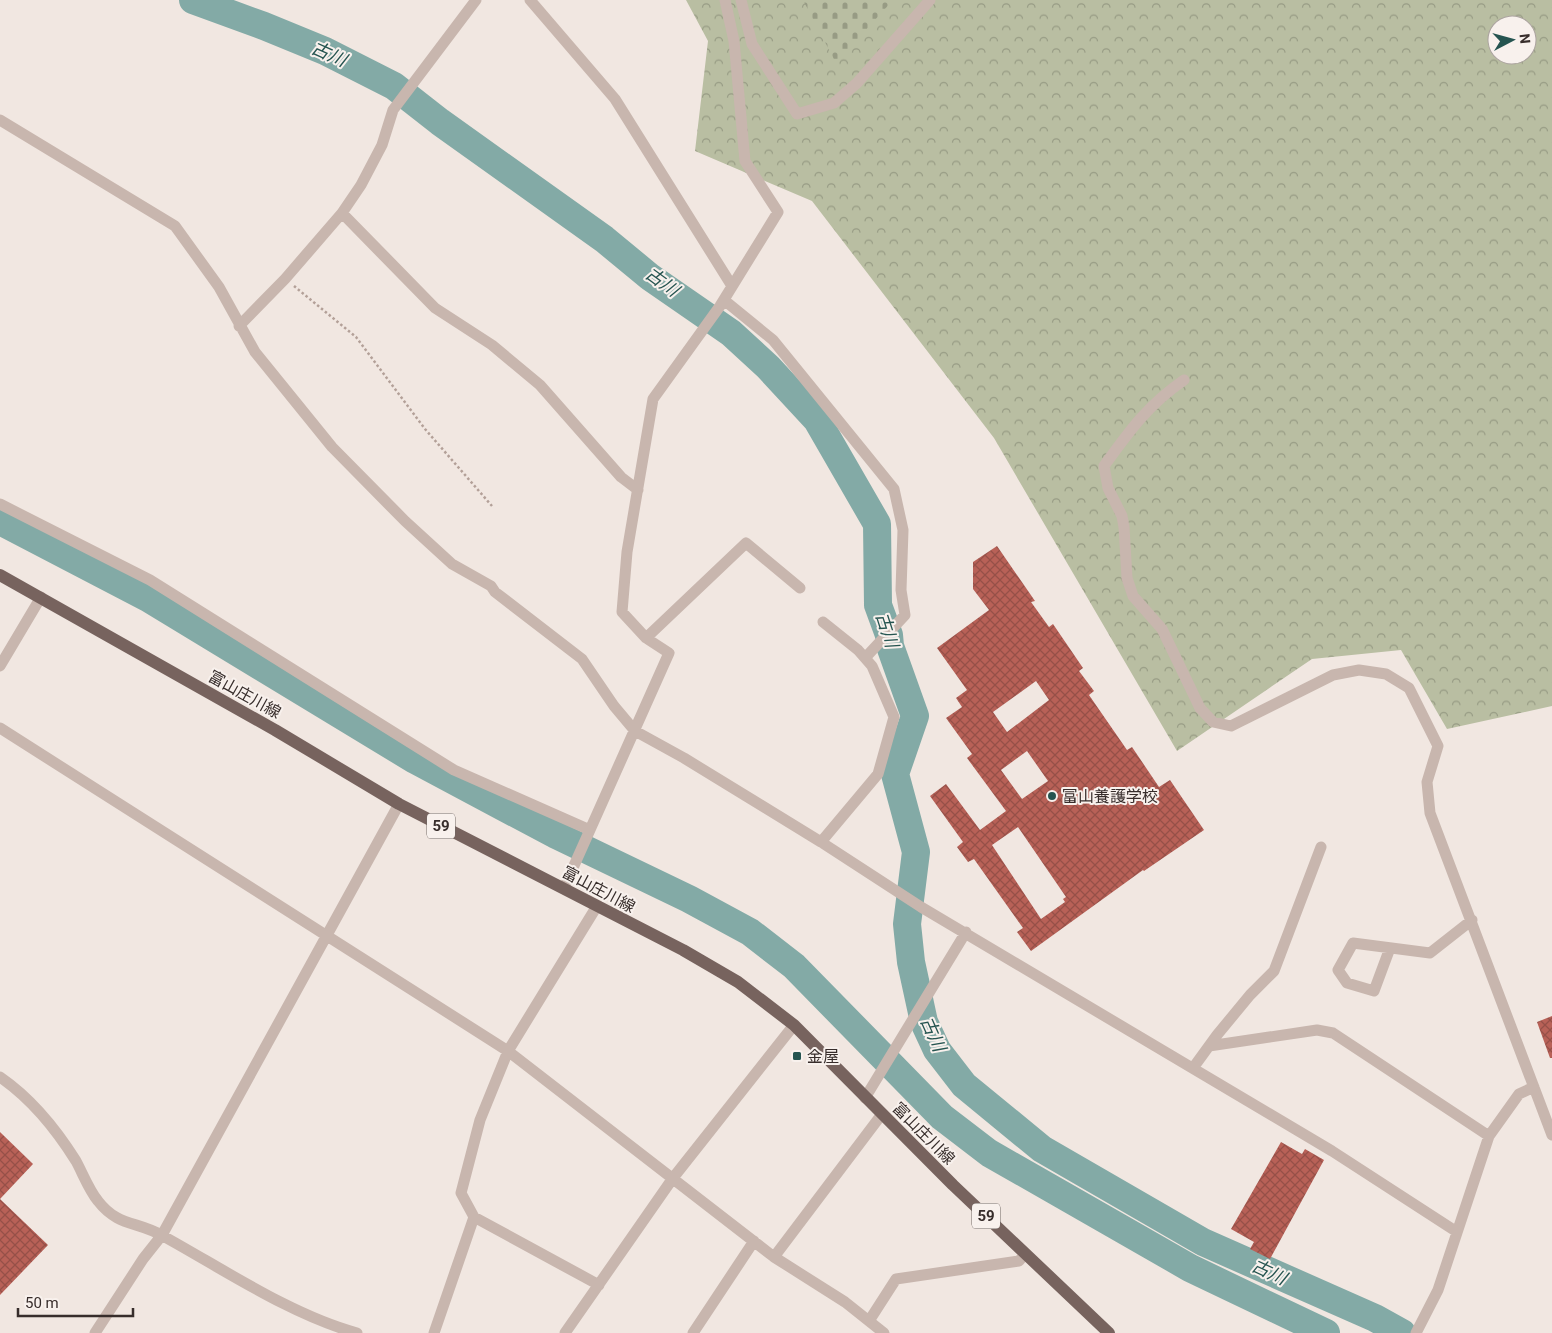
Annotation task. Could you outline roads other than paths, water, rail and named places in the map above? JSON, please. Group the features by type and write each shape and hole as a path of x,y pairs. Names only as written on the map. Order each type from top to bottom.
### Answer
{"main road":[{"name":"富山庄川線","path":"0,574 292,740 399,804 683,950 738,982 794,1025 865,1098 1109,1333"}],"street":[{"path":"239,326 286,279 342,212 361,185 382,145 393,110 476,0"},
{"path":"530,0 615,99 732,286"},
{"path":"564,888 669,653 646,638 622,612 627,552 653,400 722,303 778,212 744,161 734,41 725,0"},
{"path":"741,0 752,44 797,114 834,103 856,84 930,0"},
{"path":"0,120 175,226 219,287 255,352 332,447 405,521 452,564 491,586 495,592 582,659 614,706 635,731 684,758 821,842 902,895 1332,1151 1457,1232"},
{"path":"342,212 435,308 492,345 540,385 621,477 638,490"},
{"path":"722,303 773,340 894,489 903,530 901,590 906,615 865,658"},
{"path":"1184,380 1161,396 1136,422 1104,466 1108,488 1123,522 1127,578 1133,596 1162,629 1200,708 1213,722 1231,726 1333,675 1359,670 1386,674 1409,688 1438,746 1428,782 1430,813 1552,1135"},
{"path":"0,504 150,580 454,770 588,833"},
{"path":"646,638 746,543 800,588"},
{"path":"0,666 41,597"},
{"path":"821,842 878,774 894,717 885,692 872,666 823,622"},
{"path":"0,728 325,936 508,1050 774,1257 831,1292 884,1333"},
{"path":"95,1333 142,1258 162,1235 399,804"},
{"path":"1193,1068 1250,994 1274,971 1321,847"},
{"path":"597,906 508,1050 480,1120 461,1192 474,1217 599,1285"},
{"path":"1390,948 1374,991 1347,983 1338,970 1353,943 1430,953 1472,920"},
{"path":"865,1098 896,1050 966,932"},
{"path":"565,1333 672,1178 794,1025"},
{"path":"1209,1046 1317,1030 1333,1033 1489,1136"},
{"path":"0,1077 17,1089 50,1123 76,1161 97,1201 116,1219 147,1228 162,1235 285,1303 357,1333"},
{"path":"1417,1331 1438,1290 1489,1136 1519,1094 1534,1087"},
{"path":"774,1257 882,1114"},
{"path":"434,1333 474,1217"},
{"path":"693,1333 754,1241"},
{"path":"869,1321 896,1279 1019,1260 1026,1254"}],"waterway":[{"name":"古川","path":"193,0 325,51 394,86 440,122 604,239 650,277 731,333 768,367 817,420 877,524 878,605 889,635 890,646 915,716 895,774 916,852 907,924 911,962 924,1022 937,1050 964,1085 1042,1149 1203,1242 1375,1318 1402,1333"},
{"path":"0,521 148,598 415,760 556,835 689,899 750,932 794,966 942,1117 989,1153 1190,1268 1326,1333"}],"place":[{"name":"富山養護学校","path":"1052,796"},
{"name":"金屋","path":"797,1056"}]}
